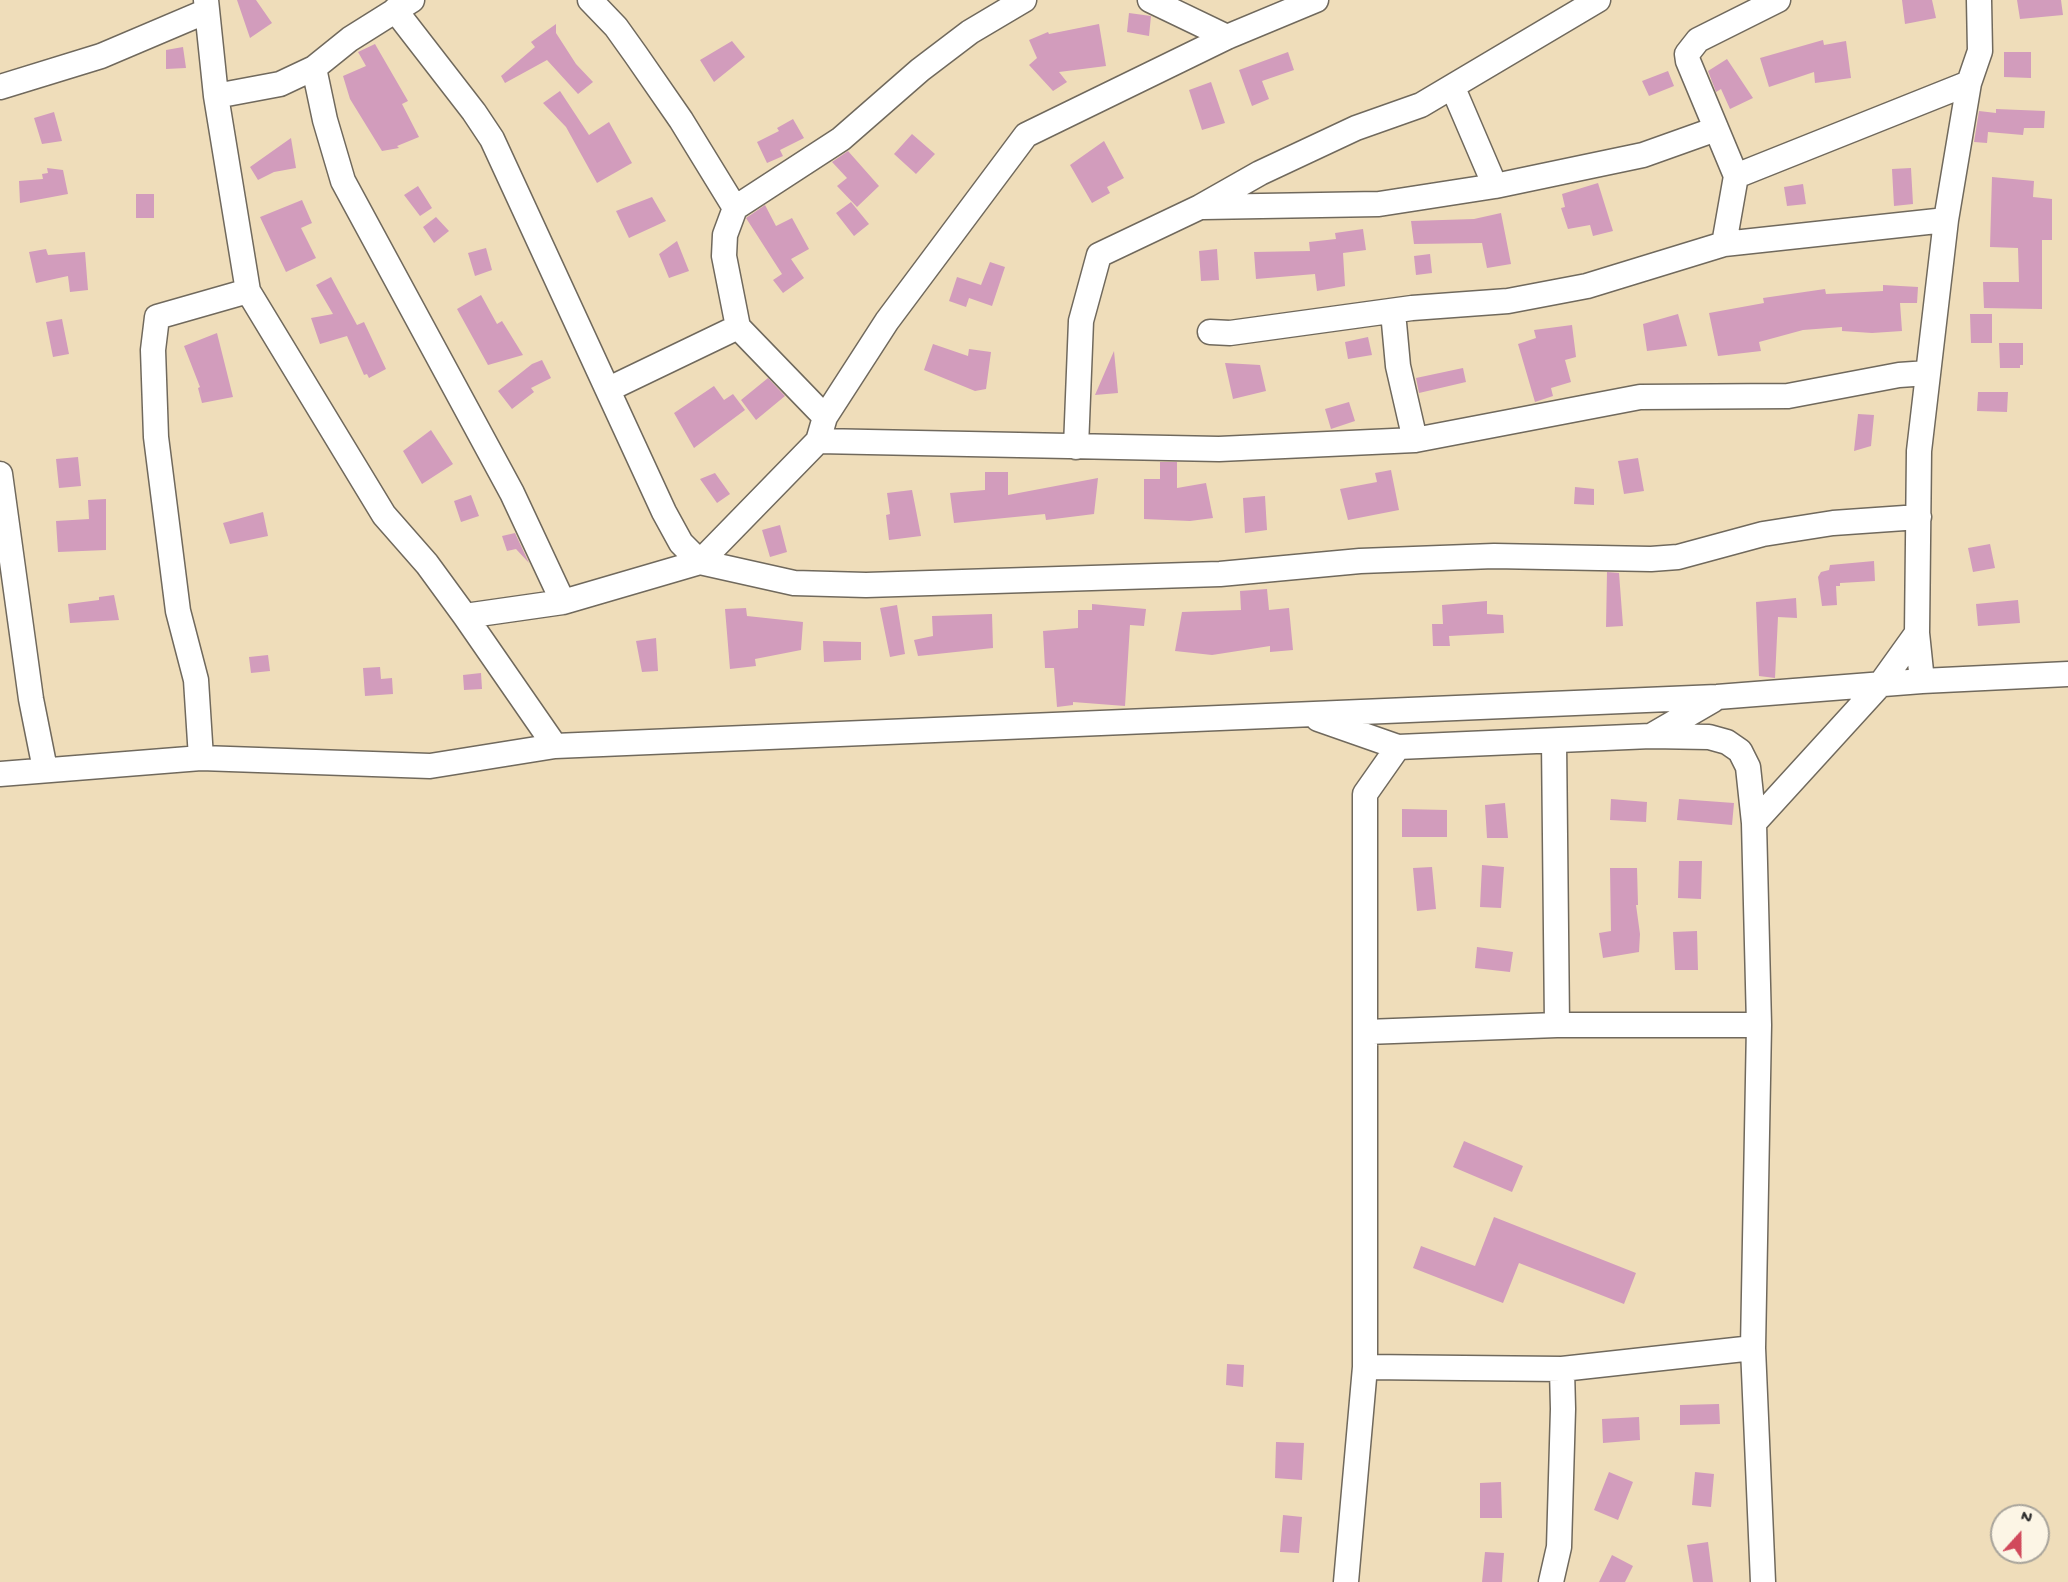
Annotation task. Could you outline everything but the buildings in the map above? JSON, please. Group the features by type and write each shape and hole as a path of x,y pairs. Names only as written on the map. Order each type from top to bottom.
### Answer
{"street":[{"path":"590,0 616,27 636,55 681,120 735,208"},
{"path":"825,417 738,327 724,256 725,235 735,208 842,139 920,70 970,32 1024,0"},
{"path":"1150,0 1227,37"},
{"path":"700,562 818,441 825,417 887,321 1026,135 1227,37 1316,0"},
{"path":"1076,447 1081,321 1099,255 1200,207 1260,172 1356,128 1421,105 1598,0"},
{"path":"1724,244 1736,176 1688,61 1689,49 1698,40 1778,0"},
{"path":"1922,681 1917,633 1919,451 1946,220 1969,83 1980,51 1979,0"},
{"path":"0,87 101,56 207,5 216,96 248,291 384,515 427,564 555,746"},
{"path":"216,96 280,84 314,68 404,5 492,139 577,326 609,389 639,462 681,543 700,562"},
{"path":"314,68 325,120 344,181 512,493 563,602"},
{"path":"1736,176 1969,83"},
{"path":"1453,88 1494,186"},
{"path":"1200,207 1379,204 1494,186 1643,155 1716,129"},
{"path":"1210,332 1230,333 1393,312 1508,301 1587,286 1724,244 1946,220"},
{"path":"201,758 196,680 178,610 156,437 153,350 157,318 248,291"},
{"path":"1393,312 1398,366 1415,440"},
{"path":"609,389 738,327"},
{"path":"818,441 1220,449 1415,440 1640,398 1788,396 1899,375 1928,373"},
{"path":"0,474 31,699 45,769"},
{"path":"465,616 563,602 700,562 794,583 866,585 1220,574 1360,561 1483,556 1651,559 1678,557 1763,534 1833,523 1918,517"},
{"path":"1754,823 1879,686 1917,633"},
{"path":"0,774 201,758 430,766 555,746 1717,697 1922,681 2068,674"},
{"path":"1651,736 1717,697"},
{"path":"1305,715 1398,747 1651,736 1708,737 1727,742 1740,751 1748,767 1754,823 1759,1024 1753,1348 1763,1582"},
{"path":"1554,741 1557,1026"},
{"path":"1346,1582 1365,1367 1365,794 1398,747"},
{"path":"1366,1032 1557,1026 1759,1024"},
{"path":"1365,1367 1562,1369 1753,1348"},
{"path":"1551,1582 1559,1547 1562,1369"}]}
